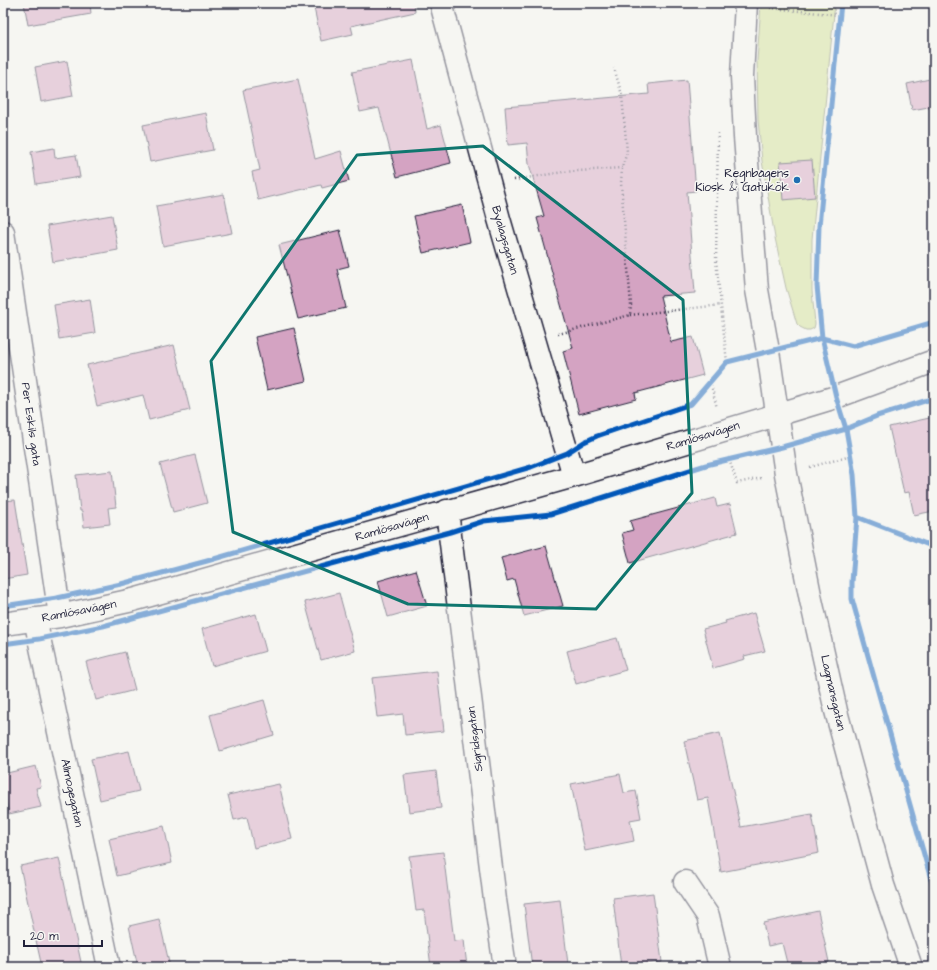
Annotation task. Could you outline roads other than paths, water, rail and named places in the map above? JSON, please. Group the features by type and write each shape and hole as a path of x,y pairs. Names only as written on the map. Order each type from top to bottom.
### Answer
{"street":[{"name":"Byalagsgatan","path":"441,3 490,184 574,476"},
{"name":"Lagmansgatan","path":"746,3 742,76 745,137 757,290 786,474 811,600 836,710 883,885 911,967"},
{"name":"Per Eskils gata","path":"3,232 60,616"},
{"name":"Ramlösavägen","path":"3,624 60,616 133,600 574,476 836,397 934,361"},
{"name":"Sigridsgatan","path":"447,511 495,900 505,967"},
{"name":"Allmogegatan","path":"35,619 109,967"},
{"path":"685,882 708,916 720,967"}],"place":[{"name":"Regnbågens Kiosk & Gatukök","path":"797,180"}]}
